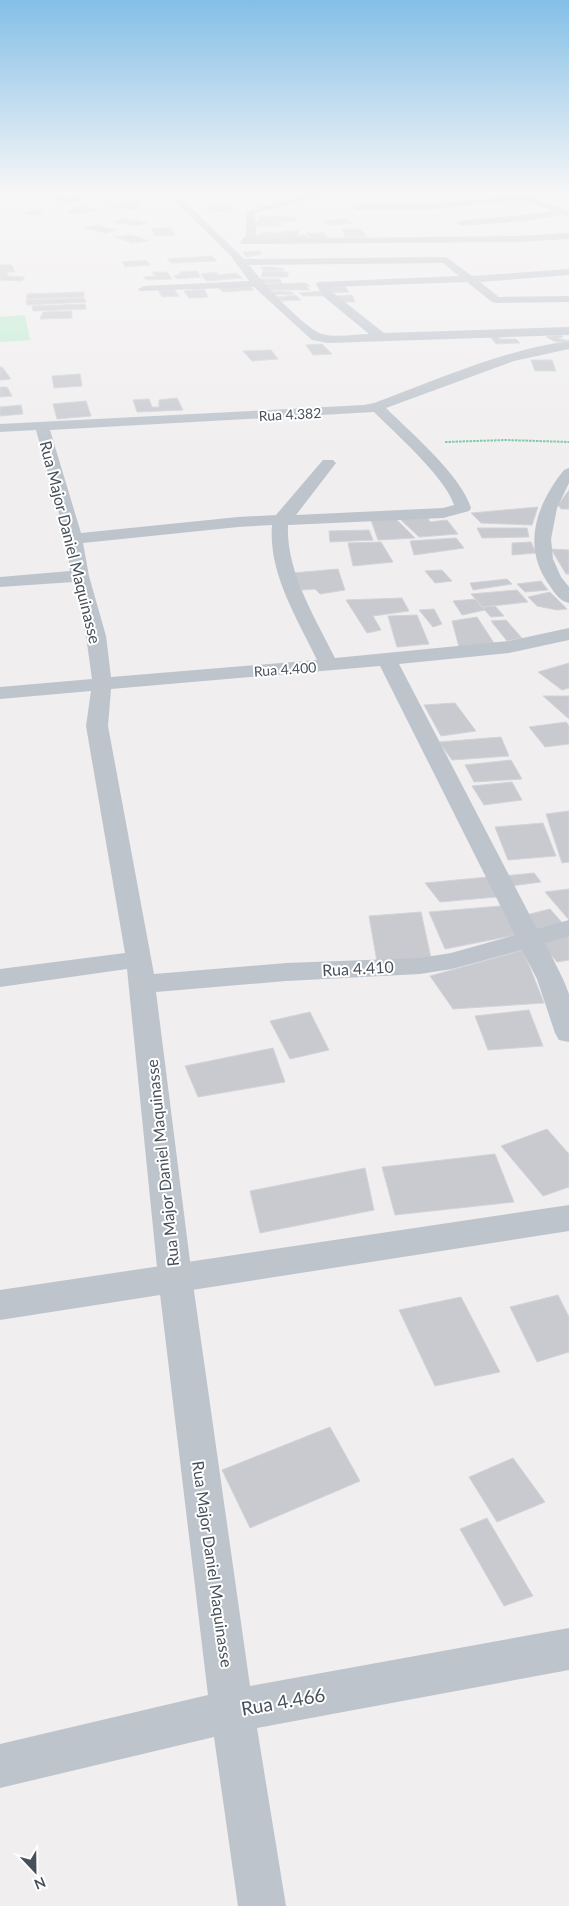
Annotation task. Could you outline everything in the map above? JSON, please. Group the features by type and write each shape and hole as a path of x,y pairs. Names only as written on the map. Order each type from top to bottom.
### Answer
{"street":[{"path":"382,282 322,284 327,294 382,338"},
{"path":"472,282 490,297 499,301 569,299"},
{"path":"144,289 257,284 300,325 316,337 328,339 569,332"},
{"name":"Rua 4.382","path":"0,428 316,412 378,407 510,358 569,345"},
{"path":"74,539 238,522 443,512 463,508 464,503 459,494 378,407"},
{"name":"Rua Major Daniel Maquinasse","path":"42,426 74,539 80,576 96,636 102,682 97,726 140,971 175,1277 232,1711 262,1906"},
{"path":"328,463 290,511 280,520 278,534 287,574 329,666"},
{"path":"569,473 556,488 541,534 545,564 550,575 569,598"},
{"path":"0,582 80,576"},
{"name":"Rua 4.400","path":"0,693 102,682 329,666 509,647 569,634"},
{"path":"386,659 550,980 569,1033"},
{"name":"Rua 4.410","path":"0,978 140,971 286,972 420,966 452,961 569,928"},
{"path":"0,1305 569,1218"},
{"name":"Rua 4.466","path":"0,1766 232,1711 569,1649"}],"path":[{"path":"412,443 506,440 569,442"}],"green space":[{"path":"25,315 30,340 0,342 0,317"}],"building":[{"path":"259,282 282,283 260,283"},
{"path":"304,283 310,286 306,286 310,290 267,290 263,284"},
{"path":"248,285 254,290 223,292 218,287"},
{"path":"326,285 344,285 349,292 331,293"},
{"path":"174,289 179,296 162,297 158,290"},
{"path":"204,289 208,297 189,298 184,291"},
{"path":"320,291 325,296 303,296 299,293"},
{"path":"84,292 84,297 27,299 27,294"},
{"path":"269,292 292,292 294,294 272,295"},
{"path":"296,295 301,300 282,301 276,297"},
{"path":"352,295 355,302 340,302 337,296"},
{"path":"84,298 86,302 27,305 26,300"},
{"path":"85,304 86,309 33,311 32,306"},
{"path":"72,311 72,318 40,319 43,312"},
{"path":"561,335 563,337 557,338 569,341 556,342 546,337"},
{"path":"490,336 498,336 500,339 516,339 520,343 496,344"},
{"path":"322,344 332,354 313,355 306,345"},
{"path":"271,350 278,359 252,361 243,351"},
{"path":"531,360 552,360 556,371 535,371"},
{"path":"0,367 2,367 11,379 0,380"},
{"path":"80,374 82,386 54,388 52,376"},
{"path":"0,387 7,387 12,396 0,397"},
{"path":"177,398 183,410 137,412 133,400 149,399 152,407 159,407 159,400"},
{"path":"86,401 91,416 57,419 53,404"},
{"path":"21,405 23,414 0,416 0,407"},
{"path":"569,490 569,509 561,509 558,505"},
{"path":"538,507 532,525 481,523 471,513"},
{"path":"427,516 430,522 447,520 458,534 419,537 399,518"},
{"path":"395,518 415,538 378,540 371,520"},
{"path":"477,528 527,528 529,537 482,538"},
{"path":"369,530 373,540 330,542 329,531"},
{"path":"456,538 464,548 414,555 410,541"},
{"path":"381,542 393,562 353,566 348,543"},
{"path":"531,542 536,553 512,555 512,543"},
{"path":"551,549 569,550 569,574 566,574"},
{"path":"338,569 345,590 320,594 315,589 302,590 293,573"},
{"path":"442,570 452,581 435,583 425,571"},
{"path":"507,579 512,584 473,590 470,583"},
{"path":"541,581 548,590 525,592 517,584"},
{"path":"517,590 528,602 482,607 471,594"},
{"path":"550,592 567,609 557,610 537,606 528,597"},
{"path":"402,598 409,611 373,616 381,630 367,633 346,600"},
{"path":"476,599 485,610 462,615 453,601"},
{"path":"495,606 504,616 491,617 482,607"},
{"path":"434,609 442,624 433,627 419,610"},
{"path":"417,615 429,644 397,647 388,616"},
{"path":"477,617 494,643 459,647 452,621"},
{"path":"506,620 522,638 507,641 491,621"},
{"path":"569,663 569,688 562,690 538,672"},
{"path":"543,696 569,696 569,719"},
{"path":"455,703 476,731 441,736 424,705"},
{"path":"566,722 569,726 569,744 545,747 529,727"},
{"path":"501,737 509,756 452,760 439,742"},
{"path":"511,760 522,779 474,782 465,765"},
{"path":"512,782 522,800 484,805 472,786"},
{"path":"569,811 569,862 562,863 546,814"},
{"path":"543,823 556,856 508,860 495,827"},
{"path":"534,873 541,882 511,886 503,876"},
{"path":"488,877 496,897 440,902 425,883"},
{"path":"569,889 569,920 545,892"},
{"path":"501,906 516,935 445,949 429,912"},
{"path":"550,909 565,926 532,931 522,916"},
{"path":"421,912 431,958 377,962 369,916"},
{"path":"569,934 569,960 557,962 538,940"},
{"path":"523,950 544,1003 453,1009 430,976"},
{"path":"529,1010 543,1046 488,1050 475,1016"},
{"path":"310,1012 329,1050 290,1059 270,1021"},
{"path":"273,1048 285,1082 198,1097 185,1066"},
{"path":"547,1129 569,1154 569,1187 543,1196 501,1146"},
{"path":"495,1154 514,1202 395,1215 382,1167"},
{"path":"365,1168 374,1210 260,1233 250,1191"},
{"path":"558,1295 569,1317 569,1352 537,1362 510,1307"},
{"path":"461,1297 500,1372 435,1386 399,1310"},
{"path":"330,1427 360,1481 250,1528 222,1470"},
{"path":"513,1458 545,1502 497,1522 469,1477"},
{"path":"487,1518 533,1596 504,1606 460,1529"}]}
